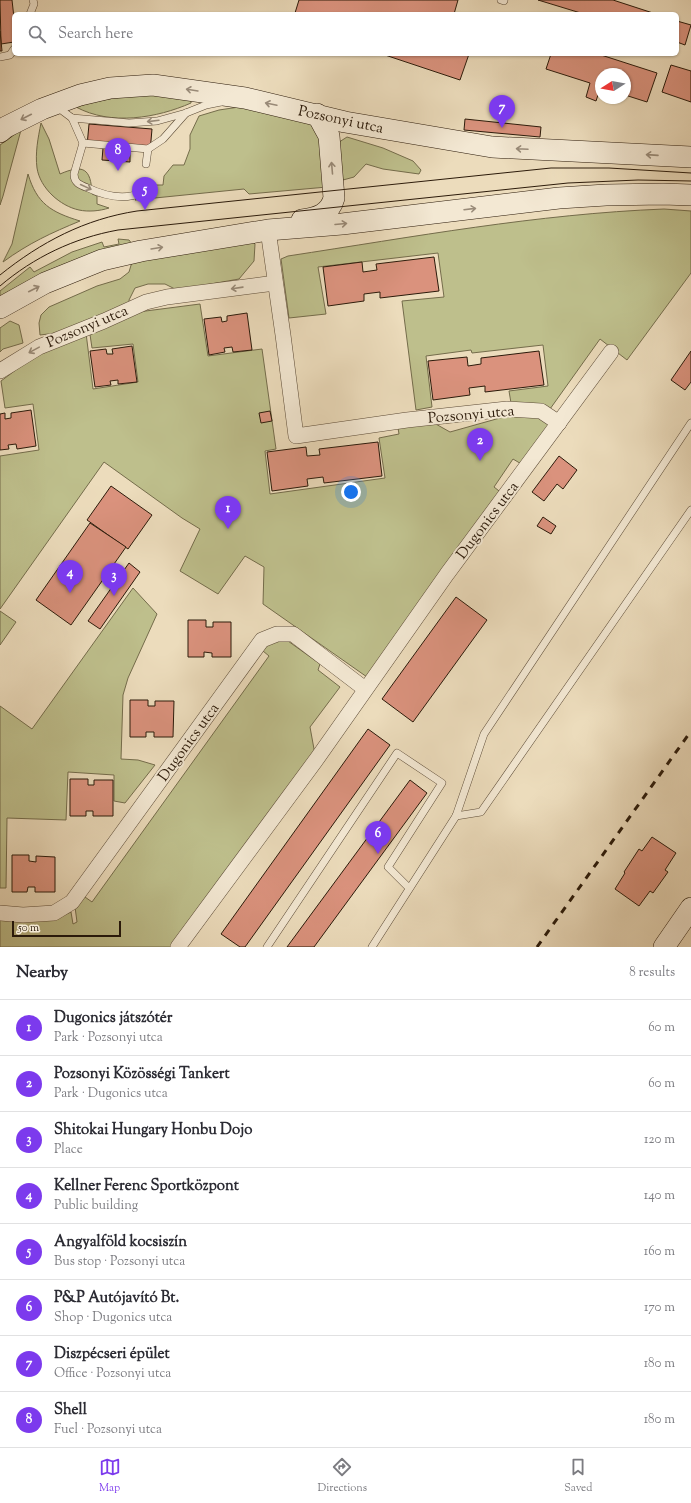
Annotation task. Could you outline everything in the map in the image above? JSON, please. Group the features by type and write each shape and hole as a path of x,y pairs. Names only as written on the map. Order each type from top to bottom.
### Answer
{"main road":[{"name":"Pozsonyi utca","path":"0,132 6,127 42,109 80,95 110,88 153,85 245,98 317,114 345,122 492,147 691,157"},
{"path":"268,230 287,222 311,219 320,216 329,210 332,205 334,192 329,136 317,114"},
{"path":"0,308 45,283 102,260 141,250 268,230 342,224 559,198 606,195 691,195"},
{"path":"664,947 691,908"}],"street":[{"name":"Pozsonyi utca","path":"268,230 284,334 296,436 407,420 507,409 541,411 559,422"},
{"name":"Pozsonyi utca","path":"0,371 39,347 104,321 146,302 167,297 275,283"},
{"name":"Dugonics utca","path":"178,947 316,760 447,574 610,352"},
{"name":"Dugonics utca","path":"0,913 23,915 54,913 72,902 262,640 277,634 293,634 365,689"}],"lane":[{"path":"31,12 34,4 33,0"},
{"path":"0,57 10,55 12,52"},
{"path":"72,118 129,123 157,121 186,113 206,105 245,98"},
{"path":"54,104 72,118 83,143 74,174 74,179 77,183 102,194 112,196 138,194 143,192 144,182"},
{"path":"83,143 148,149 163,139 186,113"},
{"path":"146,164 148,149"},
{"path":"372,947 456,816 484,734 691,423"},
{"path":"456,816 481,812 691,510"},
{"path":"267,947 397,753 442,783 388,867 409,888"}],"green space":[{"path":"156,94 191,100 191,103 164,113 134,118 104,116 90,113 76,107 97,101"},
{"path":"239,107 307,120 320,134 327,187 249,194 244,189 135,200 146,194 151,185 163,185 164,176 173,165 184,165 190,149 190,135 199,116 219,110"},
{"path":"41,123 49,139 60,174 75,169 84,170 90,178 92,194 97,196 97,204 109,208 83,211 72,208 58,200 47,189 39,175 36,162"},
{"path":"21,130 3,196 0,205 0,145"},
{"path":"347,137 383,148 413,161 421,170 419,174 383,169 366,164 354,177 343,180 333,146"},
{"path":"28,174 36,193 46,205 61,214 80,221 40,239 3,262 12,244"},
{"path":"664,209 691,211 691,273 627,360 600,339 550,409 511,403 509,391 548,386 543,345 472,353 471,350 426,356 432,407 416,410 402,301 444,297 438,253 318,267 326,314 289,318 281,259 288,256 522,221"},
{"path":"118,239 129,240 133,245 0,301 0,291 30,267 34,272 72,252 102,242 104,247 119,244"},
{"path":"250,239 255,244 254,261 239,279 177,290 165,284 148,284 135,288 129,300 130,313 200,304 208,356 262,349 276,449 265,451 270,494 385,478 379,438 399,434 398,428 434,423 450,432 507,416 535,414 551,425 523,465 513,459 494,487 503,494 367,677 263,604 264,567 245,556 218,594 180,571 200,529 182,518 104,462 0,609 0,456 39,450 33,404 5,408 1,381 36,355 86,333 93,389 138,382 133,344 92,348 88,321 56,333 40,335 39,323 41,315 49,307 97,286 120,279 129,272 132,262"},
{"path":"10,321 19,325 23,343 3,349 0,352 0,328"},
{"path":"133,588 157,614 128,678 123,695 121,759 138,760 155,765 125,803 114,801 114,775 68,772 66,820 7,818 6,888 0,888 0,706 32,729"},
{"path":"0,611 16,622 0,645"},
{"path":"288,641 320,664 318,670 340,687 310,727 316,760 178,947 0,947 0,920 56,919 71,912 73,924 77,922 75,907 85,897 92,902 269,656 263,651 266,647 274,642"}],"building":[{"path":"0,0 12,0 13,12 12,12 12,42 1,44"},
{"path":"299,0 458,0 455,12 295,12"},
{"path":"538,0 613,0 650,12 577,12"},
{"path":"679,22 691,25 685,45 679,43"},
{"path":"0,31 2,51 0,51"},
{"path":"388,56 468,56 460,80"},
{"path":"550,56 604,56 657,73 647,102 631,97 631,68 595,68 595,101 586,97 590,83 546,69"},
{"path":"671,65 691,71 691,102 662,92"},
{"path":"465,119 541,127 540,137 464,130"},
{"path":"89,124 152,129 150,152 130,150 130,162 102,160 103,148 87,146"},
{"path":"434,257 439,291 380,298 380,292 364,294 364,301 328,306 323,267 362,262 363,272 377,270 376,264"},
{"path":"247,313 252,350 233,352 232,347 224,348 225,352 209,355 204,319 221,317 222,322 227,321 227,316"},
{"path":"132,346 137,382 118,384 118,380 110,381 111,385 95,387 90,351 106,349 107,354 113,354 112,349"},
{"path":"539,351 544,385 485,392 485,386 469,388 470,395 433,400 428,361 467,357 468,366 481,364 481,358"},
{"path":"691,351 691,382 685,390 671,380"},
{"path":"31,410 36,446 17,449 16,444 8,445 9,449 0,450 0,414 5,413 5,419 11,418 11,413"},
{"path":"270,411 272,421 261,423 259,413"},
{"path":"378,442 382,476 324,483 323,477 307,479 308,486 272,491 267,452 306,447 307,456 320,455 319,449"},
{"path":"559,456 577,470 563,489 557,484 544,501 532,492"},
{"path":"111,486 152,515 128,549 87,520"},
{"path":"543,517 556,526 551,534 537,526"},
{"path":"90,523 126,547 71,625 36,600"},
{"path":"129,563 140,572 100,629 88,621"},
{"path":"456,597 487,620 413,722 382,699"},
{"path":"188,620 206,620 206,627 213,627 213,622 231,622 231,657 212,657 212,653 204,652 204,657 188,657"},
{"path":"130,700 148,700 148,706 155,706 155,701 174,701 173,737 154,737 154,732 146,732 146,737 130,737"},
{"path":"368,729 390,745 245,947 240,947 221,934"},
{"path":"70,779 88,779 88,785 94,785 94,780 113,780 113,816 93,816 93,811 86,811 86,816 70,816"},
{"path":"410,780 427,793 314,947 287,947"},
{"path":"652,837 676,853 665,870 668,872 653,893 650,891 639,906 615,889 639,849 642,851"},
{"path":"12,855 29,855 29,861 36,862 36,856 55,857 55,892 35,892 35,887 28,887 27,892 12,892"}],"tram line":[{"path":"0,275 31,252 64,234 99,220 137,211 551,168 609,168 691,173"},
{"path":"0,286 27,266 55,250 86,238 118,230 568,183 638,180 691,181"}],"railway":[{"path":"537,947 691,731"}],"place":[{"name":"Diszpécseri épület","path":"502,128"},
{"name":"Shell","path":"118,171"},
{"name":"Angyalföld kocsiszín","path":"145,210"},
{"name":"Pozsonyi Közösségi Tankert","path":"480,461"},
{"name":"Dugonics játszótér","path":"228,529"},
{"name":"Kellner Ferenc Sportközpont","path":"70,593"},
{"name":"Shitokai Hungary Honbu Dojo","path":"114,596"},
{"name":"P&P Autójavító Bt.","path":"378,854"}]}
